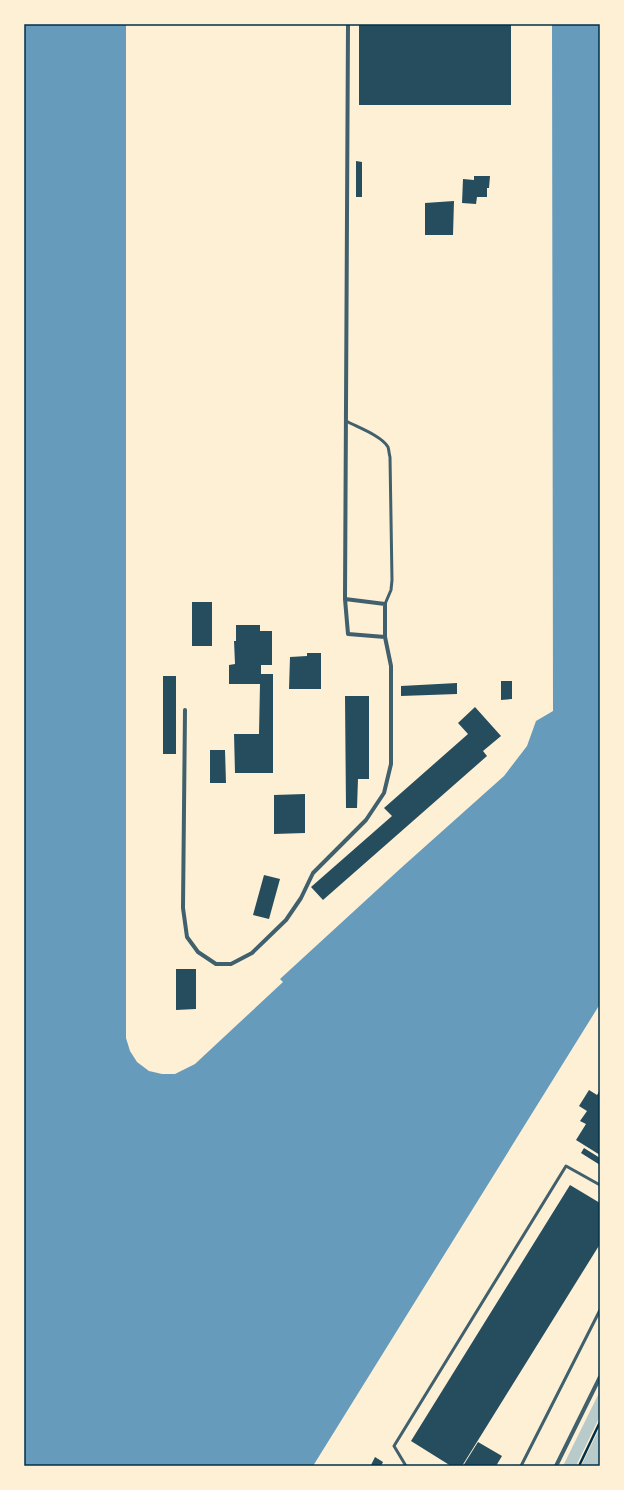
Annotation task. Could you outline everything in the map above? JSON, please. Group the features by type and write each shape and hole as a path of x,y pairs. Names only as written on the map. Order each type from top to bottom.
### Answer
{"street":[{"path":"348,24 345,599 348,634 385,637"},
{"path":"185,710 183,908 187,937 198,952 216,964 231,964 252,954 286,920 302,898 312,873 366,820 384,793 391,764 391,666 385,637 385,604 345,599"},
{"path":"556,1466 600,1377"}],"lane":[{"path":"346,421 381,440 388,448 390,457 392,580 391,590 385,604"},
{"path":"406,1466 394,1446 566,1166 600,1185"},
{"path":"521,1466 600,1310"}],"path":[{"path":"579,1466 600,1422"}],"shaded area":[{"path":"600,1391 600,1416 576,1466 563,1466"},
{"path":"600,1427 600,1466 581,1466"}],"water":[{"path":"24,24 126,24 126,1038 130,1051 137,1062 149,1071 162,1074 175,1074 195,1064 283,982 280,979 504,776 527,746 536,721 553,711 552,24 600,24 600,1004 313,1466 24,1466"}],"building":[{"path":"359,24 511,24 511,105 359,105"},
{"path":"356,161 362,162 362,197 356,197"},
{"path":"474,176 490,176 489,188 487,188 487,197 477,197 476,204 462,203 463,179 474,180"},
{"path":"454,201 453,235 425,235 425,203"},
{"path":"192,602 212,602 212,646 192,646"},
{"path":"236,625 260,625 260,631 272,631 272,665 261,665 261,674 273,674 273,773 235,773 234,734 259,734 260,684 229,684 229,665 235,664 234,641 236,641"},
{"path":"307,653 321,653 321,689 289,689 290,657 307,656"},
{"path":"163,676 176,676 176,754 163,754"},
{"path":"501,681 512,681 512,699 501,700"},
{"path":"457,683 457,694 401,696 401,686"},
{"path":"345,696 369,696 369,779 358,779 357,808 346,808"},
{"path":"475,707 501,736 483,751 487,756 323,900 311,887 392,816 384,808 468,734 458,723"},
{"path":"210,750 225,750 226,783 210,783"},
{"path":"305,794 305,833 274,834 274,795"},
{"path":"264,875 280,879 269,919 253,915"},
{"path":"176,969 196,969 196,1009 176,1010"},
{"path":"589,1090 597,1095 600,1090 600,1155 576,1140 586,1124 580,1121 587,1111 579,1106"},
{"path":"584,1148 600,1158 600,1165 581,1153"},
{"path":"570,1185 600,1203 600,1244 462,1466 451,1466 411,1441"},
{"path":"478,1442 502,1456 496,1466 463,1466"},
{"path":"375,1457 383,1462 381,1466 371,1465"}]}
